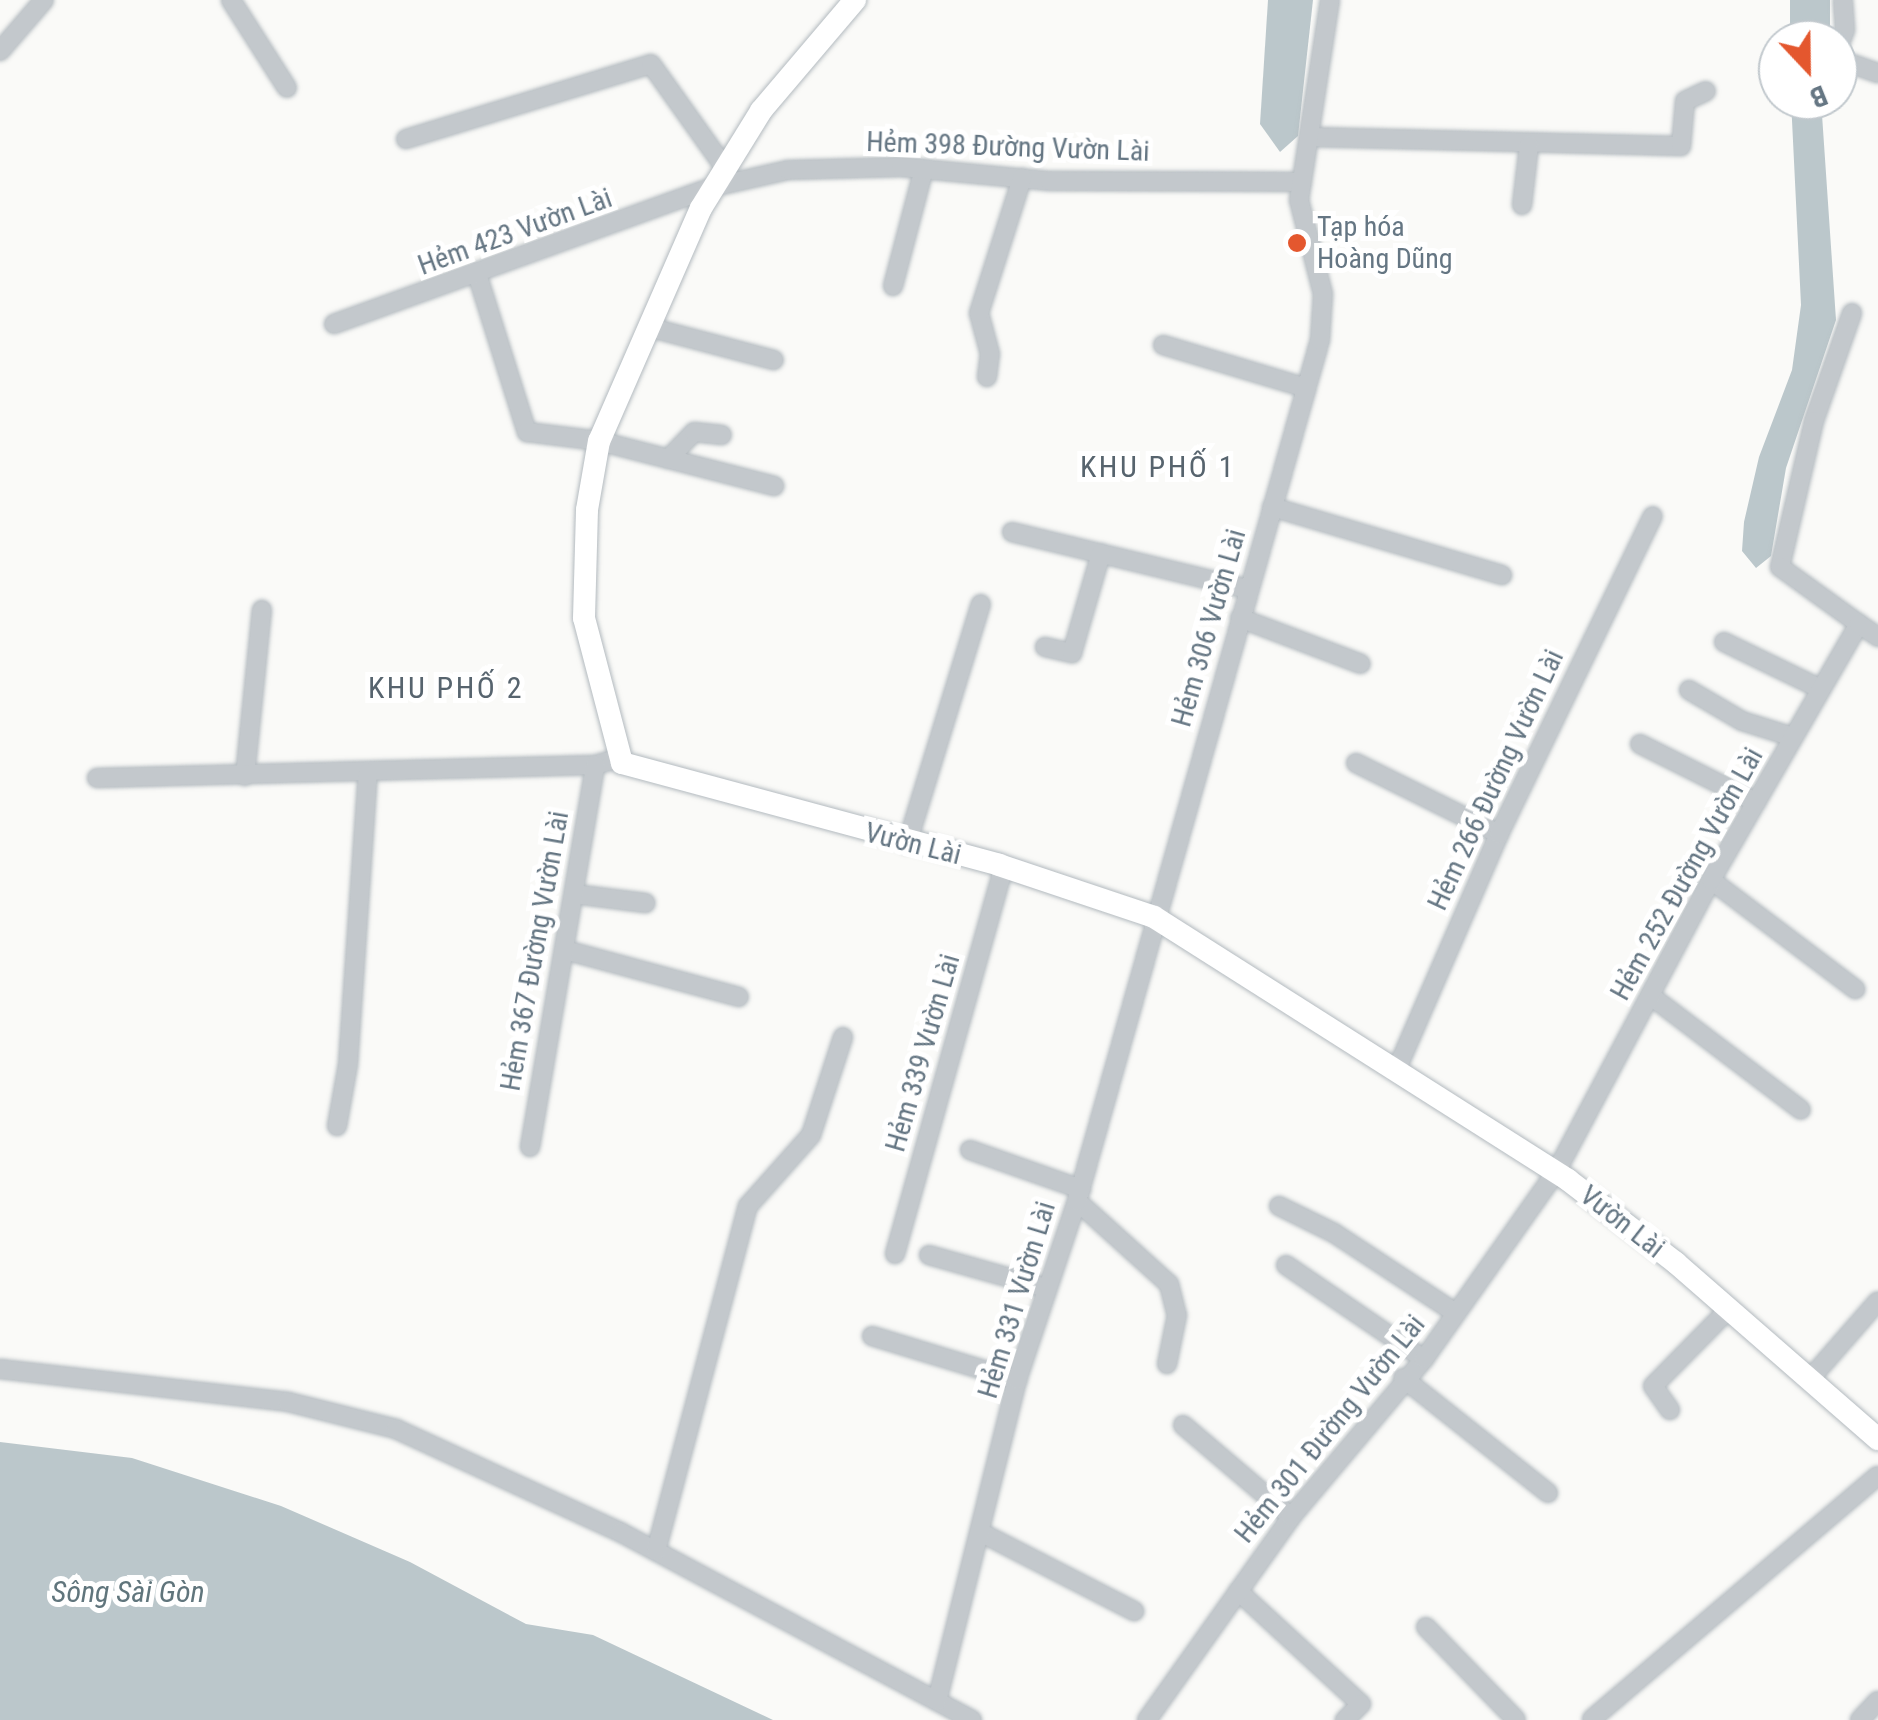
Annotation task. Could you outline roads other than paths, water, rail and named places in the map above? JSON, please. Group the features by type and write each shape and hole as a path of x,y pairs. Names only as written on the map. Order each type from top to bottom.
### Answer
{"main road":[{"path":"619,758 584,618 587,510 599,441 719,178 760,110 855,0"},
{"name":"Vườn Lài","path":"619,758 625,766 1004,867 1154,917 1556,1172 1729,1309 1878,1439"}],"street":[{"path":"0,51 44,0"},
{"path":"232,0 288,88"},
{"name":"Hẻm 306 Vườn Lài","path":"1154,917 1320,340 1323,294 1299,200 1330,0"},
{"path":"406,139 651,64 719,178"},
{"path":"1309,137 1681,146 1685,101 1706,91"},
{"path":"1522,205 1528,145"},
{"name":"Hẻm 398 Đường Vườn Lài","path":"719,178 788,170 924,170 1022,178 1302,182"},
{"path":"894,286 924,170"},
{"name":"Hẻm 423 Vườn Lài","path":"334,324 478,277 719,178"},
{"path":"987,377 990,354 980,313 1022,178"},
{"path":"478,277 528,432 599,441 774,486"},
{"path":"1852,313 1814,421 1780,567 1878,637"},
{"path":"648,327 774,360"},
{"path":"1163,345 1306,388"},
{"path":"668,459 694,432 722,435"},
{"path":"1272,508 1502,574"},
{"name":"Hẻm 266 Đường Vườn Lài","path":"1396,1071 1499,834 1653,516"},
{"path":"1012,532 1248,589"},
{"path":"1045,647 1072,653 1101,553"},
{"path":"907,844 981,604"},
{"path":"245,769 262,610"},
{"path":"1240,618 1361,664"},
{"name":"Hẻm 252 Đường Vườn Lài","path":"1556,1172 1711,880 1859,624"},
{"path":"1724,642 1821,689"},
{"path":"1688,690 1742,721 1793,737"},
{"path":"1640,744 1756,802"},
{"path":"97,778 245,769 368,772 595,765 619,758"},
{"path":"1356,763 1499,834"},
{"name":"Hẻm 367 Đường Vườn Lài","path":"530,1147 595,765"},
{"path":"337,1126 348,1064 368,772"},
{"name":"Hẻm 339 Vườn Lài","path":"895,1254 1004,867"},
{"path":"1711,880 1854,990"},
{"path":"574,894 645,904"},
{"name":"Hẻm 331 Vườn Lài","path":"937,1700 984,1534 1017,1380 1079,1195 1154,917"},
{"path":"565,950 739,997"},
{"path":"1652,996 1801,1110"},
{"path":"656,1551 748,1206 811,1135 843,1037"},
{"path":"970,1150 1079,1195 1170,1284 1177,1315 1167,1364"},
{"name":"Hẻm 301 Đường Vườn Lài","path":"1146,1720 1291,1517 1403,1378 1424,1359 1556,1172"},
{"path":"1279,1206 1334,1233 1456,1313"},
{"path":"929,1255 1046,1288"},
{"path":"1286,1265 1424,1359"},
{"path":"1810,1379 1878,1301"},
{"path":"1670,1410 1653,1386 1729,1309"},
{"path":"872,1336 1017,1380"},
{"path":"0,1369 288,1402 396,1429 656,1551 972,1720"},
{"path":"1403,1378 1548,1493"},
{"path":"1182,1425 1291,1517"},
{"path":"1592,1720 1878,1476"},
{"path":"984,1534 1134,1611"},
{"path":"1238,1592 1361,1704 1345,1720"},
{"path":"1426,1627 1516,1720"},
{"path":"1860,1720 1878,1700"}],"water":[{"path":"1268,0 1313,0 1298,136 1280,152 1260,124"},
{"path":"1790,0 1830,0 1830,20 1790,20"},
{"path":"1792,120 1822,120 1836,320 1786,468 1771,556 1756,568 1742,551 1744,522 1759,457 1792,370 1801,305"},
{"name":"Sông Sài Gòn","path":"0,1442 132,1458 281,1506 410,1562 526,1624 593,1635 773,1720 0,1720"}],"place":[{"name":"Tạp hóa Hoàng Dũng","path":"1297,243"}],"district":[{"name":"KHU PHỐ 1","path":"1158,467"},
{"name":"KHU PHỐ 2","path":"446,688"}]}
